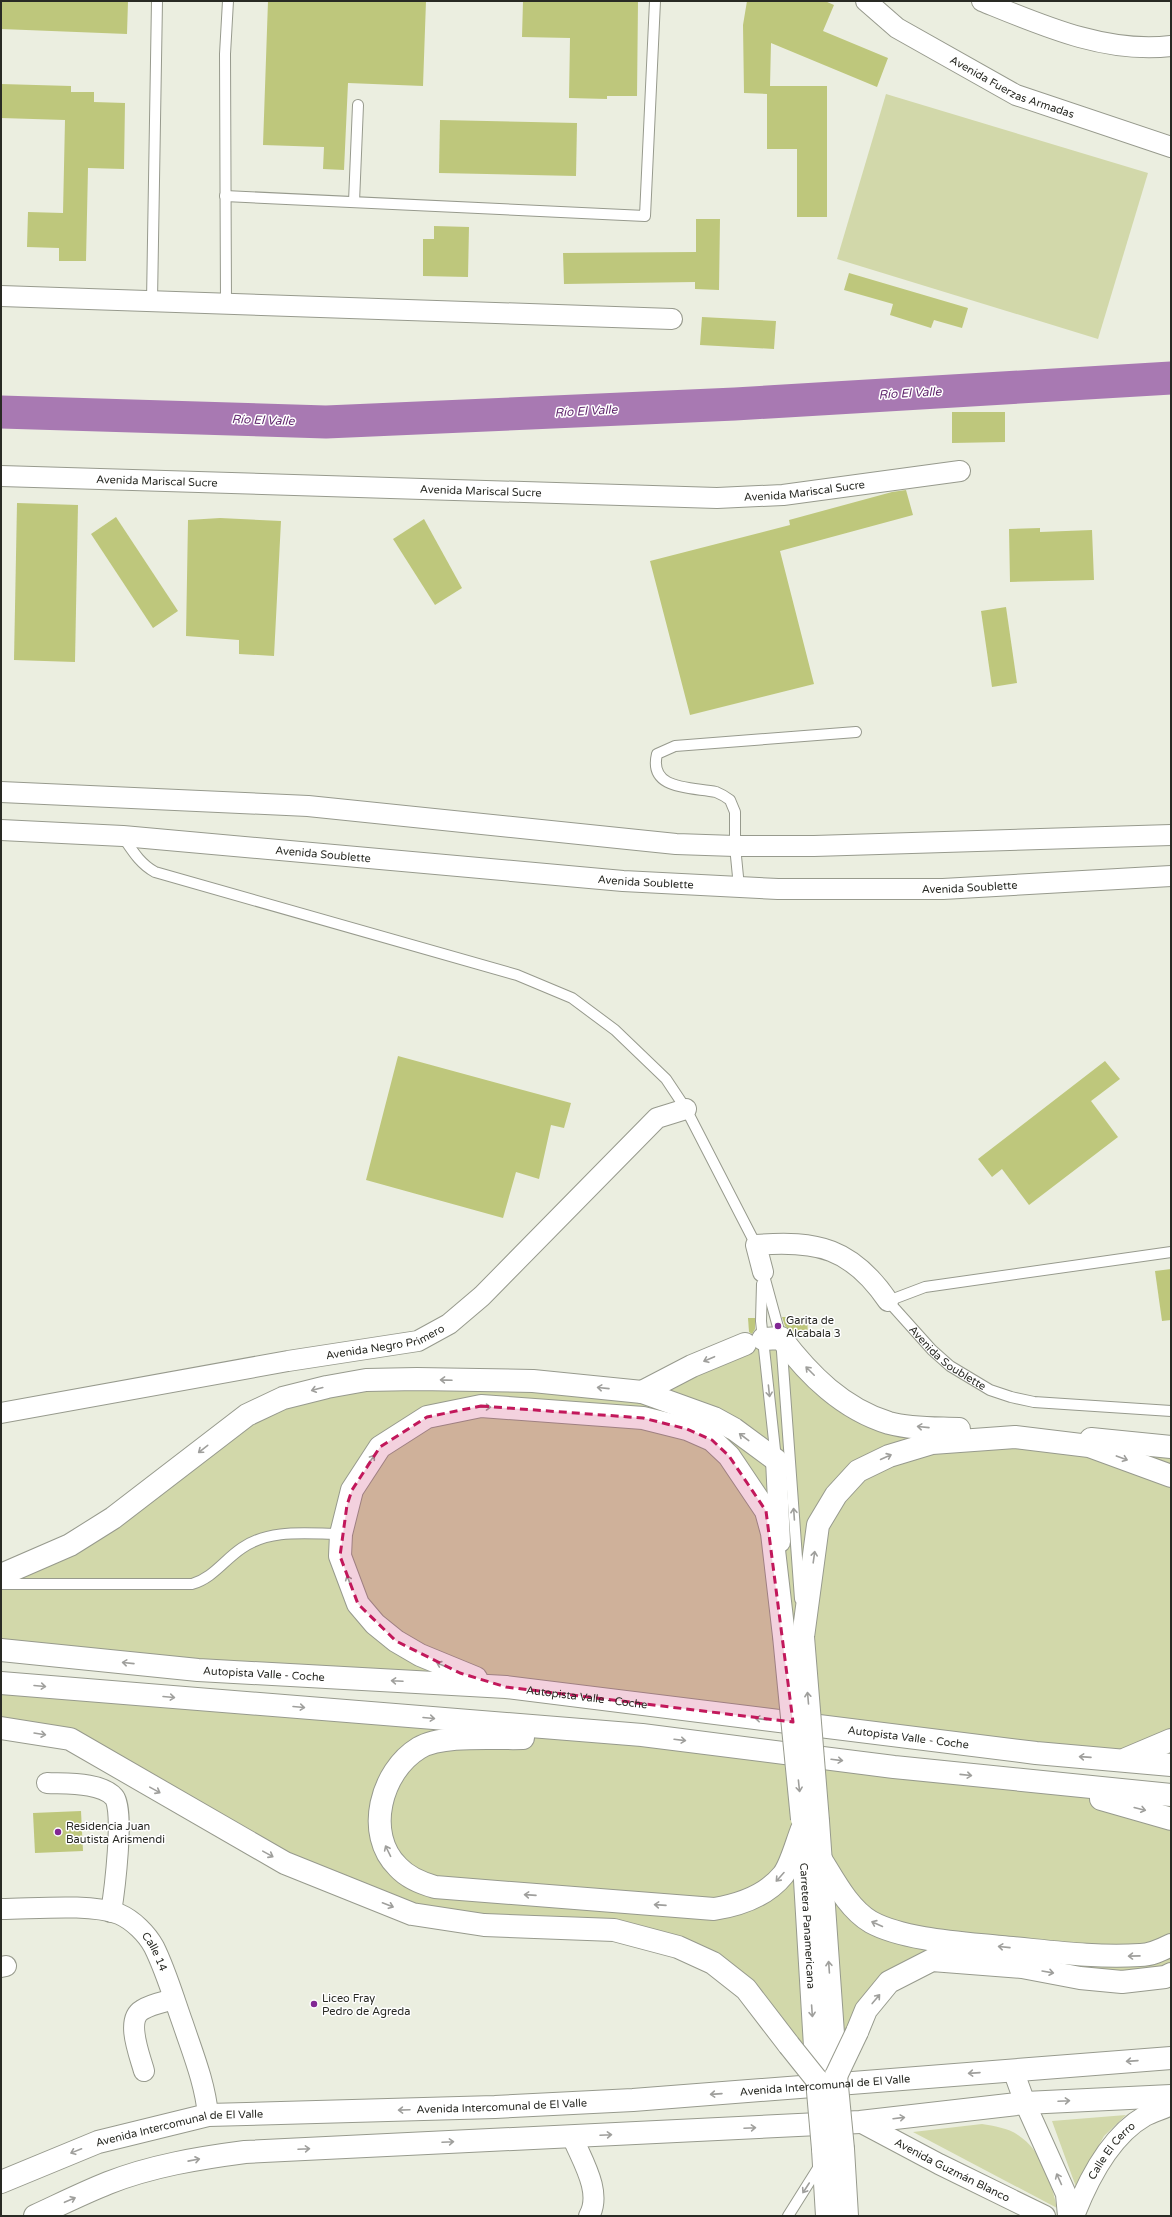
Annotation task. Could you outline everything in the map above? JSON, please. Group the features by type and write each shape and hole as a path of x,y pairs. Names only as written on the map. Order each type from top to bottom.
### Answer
{"main road":[{"path":"642,1392 692,1366 763,1340 807,1369 850,1406 890,1423 932,1428 997,1429 1171,1447"},
{"path":"1,1575 70,1545 112,1518 247,1415 282,1398 327,1387 366,1380 417,1378 533,1381 642,1392 714,1418 734,1429 776,1460"},
{"path":"506,1687 460,1673 420,1655 396,1641 375,1624 358,1604 340,1556 341,1534 352,1490 380,1447 427,1417 481,1406 643,1418 687,1429 712,1440 729,1456 751,1486 766,1511 772,1533 793,1636"},
{"path":"793,1636 818,1525 836,1495 858,1471 889,1456 932,1443 1015,1437 1089,1446 1171,1476"},
{"name":"Carretera Panamericana","path":"793,1636 833,2154 847,2216"},
{"name":"Autopista Valle - Coche","path":"1,1650 198,1670 506,1687 1036,1753 1171,1765"},
{"path":"1,1683 642,1735 894,1767 1048,1784 1171,1795"},
{"path":"1,1728 70,1739 285,1863 412,1914 484,1925 614,1930 678,1947 713,1963 746,1989 789,2045 827,2078 857,2032 866,2010 889,1982 932,1960 964,1961 1022,1967 1080,1978 1122,1982 1165,1977 1171,1974"},
{"path":"642,1735 436,1740 419,1748 404,1759 391,1777 383,1795 380,1818 382,1838 388,1853 397,1867 409,1876 416,1881 435,1887 714,1909 737,1905 754,1898 784,1874 807,1823"},
{"path":"1124,1760 1171,1740"},
{"path":"1048,1784 1171,1818"},
{"name":"Carretera Panamericana","path":"807,1823 822,1861 827,2078"},
{"path":"822,1861 840,1891 862,1914 871,1921 891,1930 950,1941 1094,1956 1141,1955 1158,1951 1171,1945"},
{"name":"Avenida Intercomunal de El Valle","path":"1,2182 98,2142 208,2115 495,2107 681,2096 1171,2058"},
{"path":"681,2096 684,2131"},
{"path":"35,2216 123,2178 145,2171 220,2155 265,2151 860,2122 1025,2103 1171,2096"},
{"name":"Carretera Panamericana","path":"827,2216 833,2154"}],"street":[{"name":"Avenida Fuerzas Armadas","path":"866,1 897,28 1016,95 1171,147"},
{"path":"982,1 1071,35 1124,47 1171,46"},
{"path":"1,296 672,319"},
{"name":"Avenida Mariscal Sucre","path":"1,476 717,498 783,495 960,471"},
{"path":"1,792 308,806 676,844 814,846 1171,835"},
{"name":"Avenida Soublette","path":"1,830 123,836 623,881 739,887 943,889 1171,876"},
{"name":"Avenida Negro Primero","path":"1,1413 288,1362 418,1341 449,1324 482,1296 657,1118 686,1109"},
{"name":"Avenida Soublette","path":"756,1245 788,1242 830,1250 862,1269 877,1285 888,1301"},
{"path":"756,1245 763,1272"},
{"path":"776,1460 793,1636"},
{"path":"47,1783 90,1786 110,1793 116,1799 119,1809 118,1854 111,1912"},
{"name":"Calle 14","path":"1,1909 75,1908 111,1912 121,1915 134,1923 147,1936 154,1947 206,2093 208,2115"},
{"path":"144,2071 133,2026 136,2016 141,2010 174,2000"},
{"path":"1013,2070 1025,2103 1066,2194 1068,2216"},
{"name":"Calle El Cerro","path":"1074,2216 1084,2192 1112,2147 1145,2116 1171,2105"},
{"name":"Avenida Guzmán Blanco","path":"860,2122 939,2164 1045,2216"},
{"path":"572,2136 592,2187 594,2202 589,2216"}],"lane":[{"path":"152,301 157,1"},
{"path":"226,304 225,196 228,1"},
{"path":"225,196 645,216 655,1"},
{"path":"354,202 358,105"},
{"path":"739,887 735,846 734,812 730,800 718,793 671,785 661,777 655,763 657,754 675,746 856,732"},
{"path":"123,836 138,859 146,867 155,872 509,973 572,998 615,1030 666,1079 686,1109 756,1245"},
{"path":"888,1301 925,1287 1171,1252"},
{"path":"763,1272 763,1340 793,1636"},
{"path":"763,1272 761,1321 776,1460"},
{"name":"Avenida Soublette","path":"888,1301 932,1350 950,1366 990,1390 1011,1397 1034,1402 1171,1411"},
{"path":"1,1584 192,1584 204,1580 242,1548 260,1538 280,1534 341,1534"},
{"path":"788,2216 833,2154"}],"highlighted area":[{"path":"481,1406 643,1418 687,1429 712,1440 729,1456 766,1511 793,1722 506,1687 460,1673 396,1641 358,1604 340,1556 347,1505 352,1490 380,1447 427,1417"}],"green space":[{"path":"886,94 1148,173 1098,339 837,259"},
{"path":"763,1339 831,1392 932,1428 997,1429 1171,1447 1171,1765 785,1721 1,1650 1,1575 27,1563 247,1415 327,1387 642,1392"},
{"path":"1,1683 1171,1795 1171,1974 964,1961 889,1983 817,2080 746,1989 678,1947 484,1925 359,1894 70,1739 1,1728"},
{"path":"1126,2115 1104,2136 1076,2187 1052,2121"},
{"path":"982,2124 1010,2131 1018,2135 1033,2149 1044,2167 1052,2187 1057,2208 913,2132"}],"building":[{"path":"1,1 128,1 127,34 1,29"},
{"path":"268,1 426,1 423,86 348,83 344,170 323,169 324,147 263,145"},
{"path":"523,1 638,1 637,96 607,96 607,99 569,98 570,38 522,37"},
{"path":"747,1 825,1 834,5 823,31 888,58 877,87 771,43 770,86 827,86 827,217 797,217 797,149 767,149 767,94 744,93 743,25"},
{"path":"1,84 71,86 71,92 94,92 94,102 125,103 124,169 88,168 86,261 59,261 59,248 27,247 28,212 63,213 65,120 1,118"},
{"path":"440,120 577,123 576,176 439,173"},
{"path":"696,219 720,219 719,290 695,289 695,282 564,284 563,253 696,252"},
{"path":"434,226 469,227 468,277 423,276 423,239 434,239"},
{"path":"849,273 968,308 962,328 934,320 931,328 890,315 893,304 844,290"},
{"path":"702,317 776,321 774,349 700,345"},
{"path":"952,412 1005,412 1005,442 952,443"},
{"path":"906,490 913,515 780,551 814,684 690,715 650,561 790,525 789,520 892,492"},
{"path":"17,503 78,505 75,662 14,660"},
{"path":"116,517 178,611 153,628 91,534"},
{"path":"220,518 281,521 274,656 239,654 239,640 186,636 188,520"},
{"path":"424,519 462,588 435,605 393,539"},
{"path":"1040,528 1040,532 1092,530 1094,580 1010,582 1009,529"},
{"path":"1006,607 1017,683 992,687 981,611"},
{"path":"398,1056 571,1103 564,1128 551,1125 539,1179 516,1172 503,1218 366,1180"},
{"path":"1105,1061 1120,1079 1091,1101 1118,1137 1029,1205 1002,1169 992,1177 978,1159"},
{"path":"1171,1269 1171,1320 1162,1321 1155,1271"},
{"path":"782,1317 807,1317 808,1334 794,1334 785,1326"},
{"path":"748,1318 755,1318 755,1329 752,1334 749,1332"},
{"name":"Residencia Juan Bautista Arismendi","path":"81,1811 83,1851 35,1853 33,1813"}],"waterway":[{"name":"Río El Valle","path":"1,412 326,422 735,404 1171,378"}],"place":[{"name":"Garita de Alcabala 3","path":"778,1326"},
{"name":"Residencia Juan Bautista Arismendi","path":"58,1832"},
{"name":"Liceo Fray Pedro de Agreda","path":"314,2004"}]}
